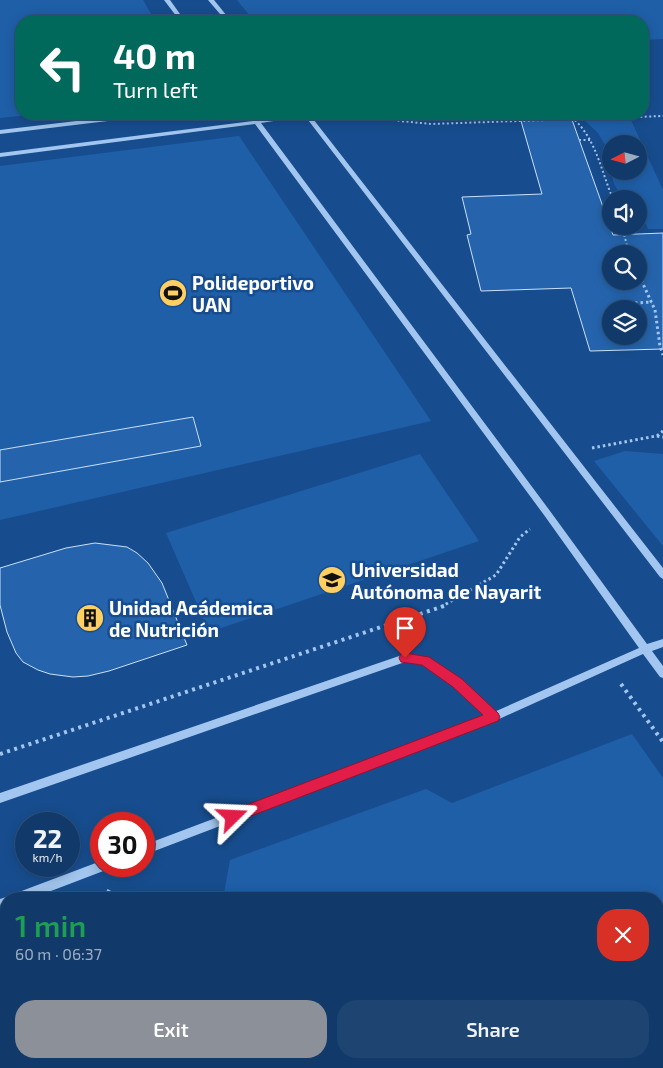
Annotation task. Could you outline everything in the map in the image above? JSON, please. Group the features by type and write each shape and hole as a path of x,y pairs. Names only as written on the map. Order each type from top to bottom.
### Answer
{"street":[{"path":"167,0 178,15"},
{"path":"211,0 224,15"},
{"path":"0,132 99,120"},
{"path":"0,155 270,120"},
{"path":"312,120 663,575"},
{"path":"258,122 547,513 663,674"},
{"path":"155,846 493,717 645,649 663,643"},
{"path":"0,798 405,658 425,661 457,683 493,717"},
{"path":"34,892 90,871"}],"path":[{"path":"649,116 663,116"},
{"path":"397,120 431,124 546,120"},
{"path":"576,120 592,140 598,151 605,183 608,190"},
{"path":"579,140 592,140"},
{"path":"646,290 657,316 658,337 663,355"},
{"path":"647,302 652,302"},
{"path":"656,436 663,431"},
{"path":"569,452 656,436 663,437"},
{"path":"0,754 444,606 496,575 520,537 547,513"}],"shaded area":[{"path":"0,0 143,0 152,15 15,15 15,116 0,118"},
{"path":"237,0 663,0 663,39 649,40 649,15 249,15"},
{"path":"631,120 638,135 602,135 602,140 598,133 585,121"},
{"name":"Polideportivo UAN","path":"239,136 431,421 0,520 0,166"},
{"path":"648,157 663,190 663,229 648,229 647,227 647,190 618,190 613,180 648,180"},
{"path":"625,451 663,454 663,546 594,461"},
{"path":"420,454 479,541 209,632 166,533"},
{"path":"632,734 663,778 663,892 224,892 230,860 426,789 452,803"}],"building":[{"path":"521,120 572,120 602,204 602,235 663,233 663,349 590,351 571,288 481,291 467,235 471,234 462,197 542,194"},
{"path":"193,417 201,446 0,482 0,450"},
{"name":"Unidad Acádemica de Nutrición","path":"95,543 127,547 148,563 162,583 187,645 109,671 88,676 73,677 50,674 38,670 23,662 16,653 7,632 0,605 0,568 66,548"}],"place":[{"name":"Polideportivo UAN","path":"173,293"},
{"name":"Universidad Autónoma de Nayarit","path":"332,580"},
{"name":"Unidad Acádemica de Nutrición","path":"90,618"}],"route":[{"path":"233,817 493,717 457,683 425,661 405,658"}]}
